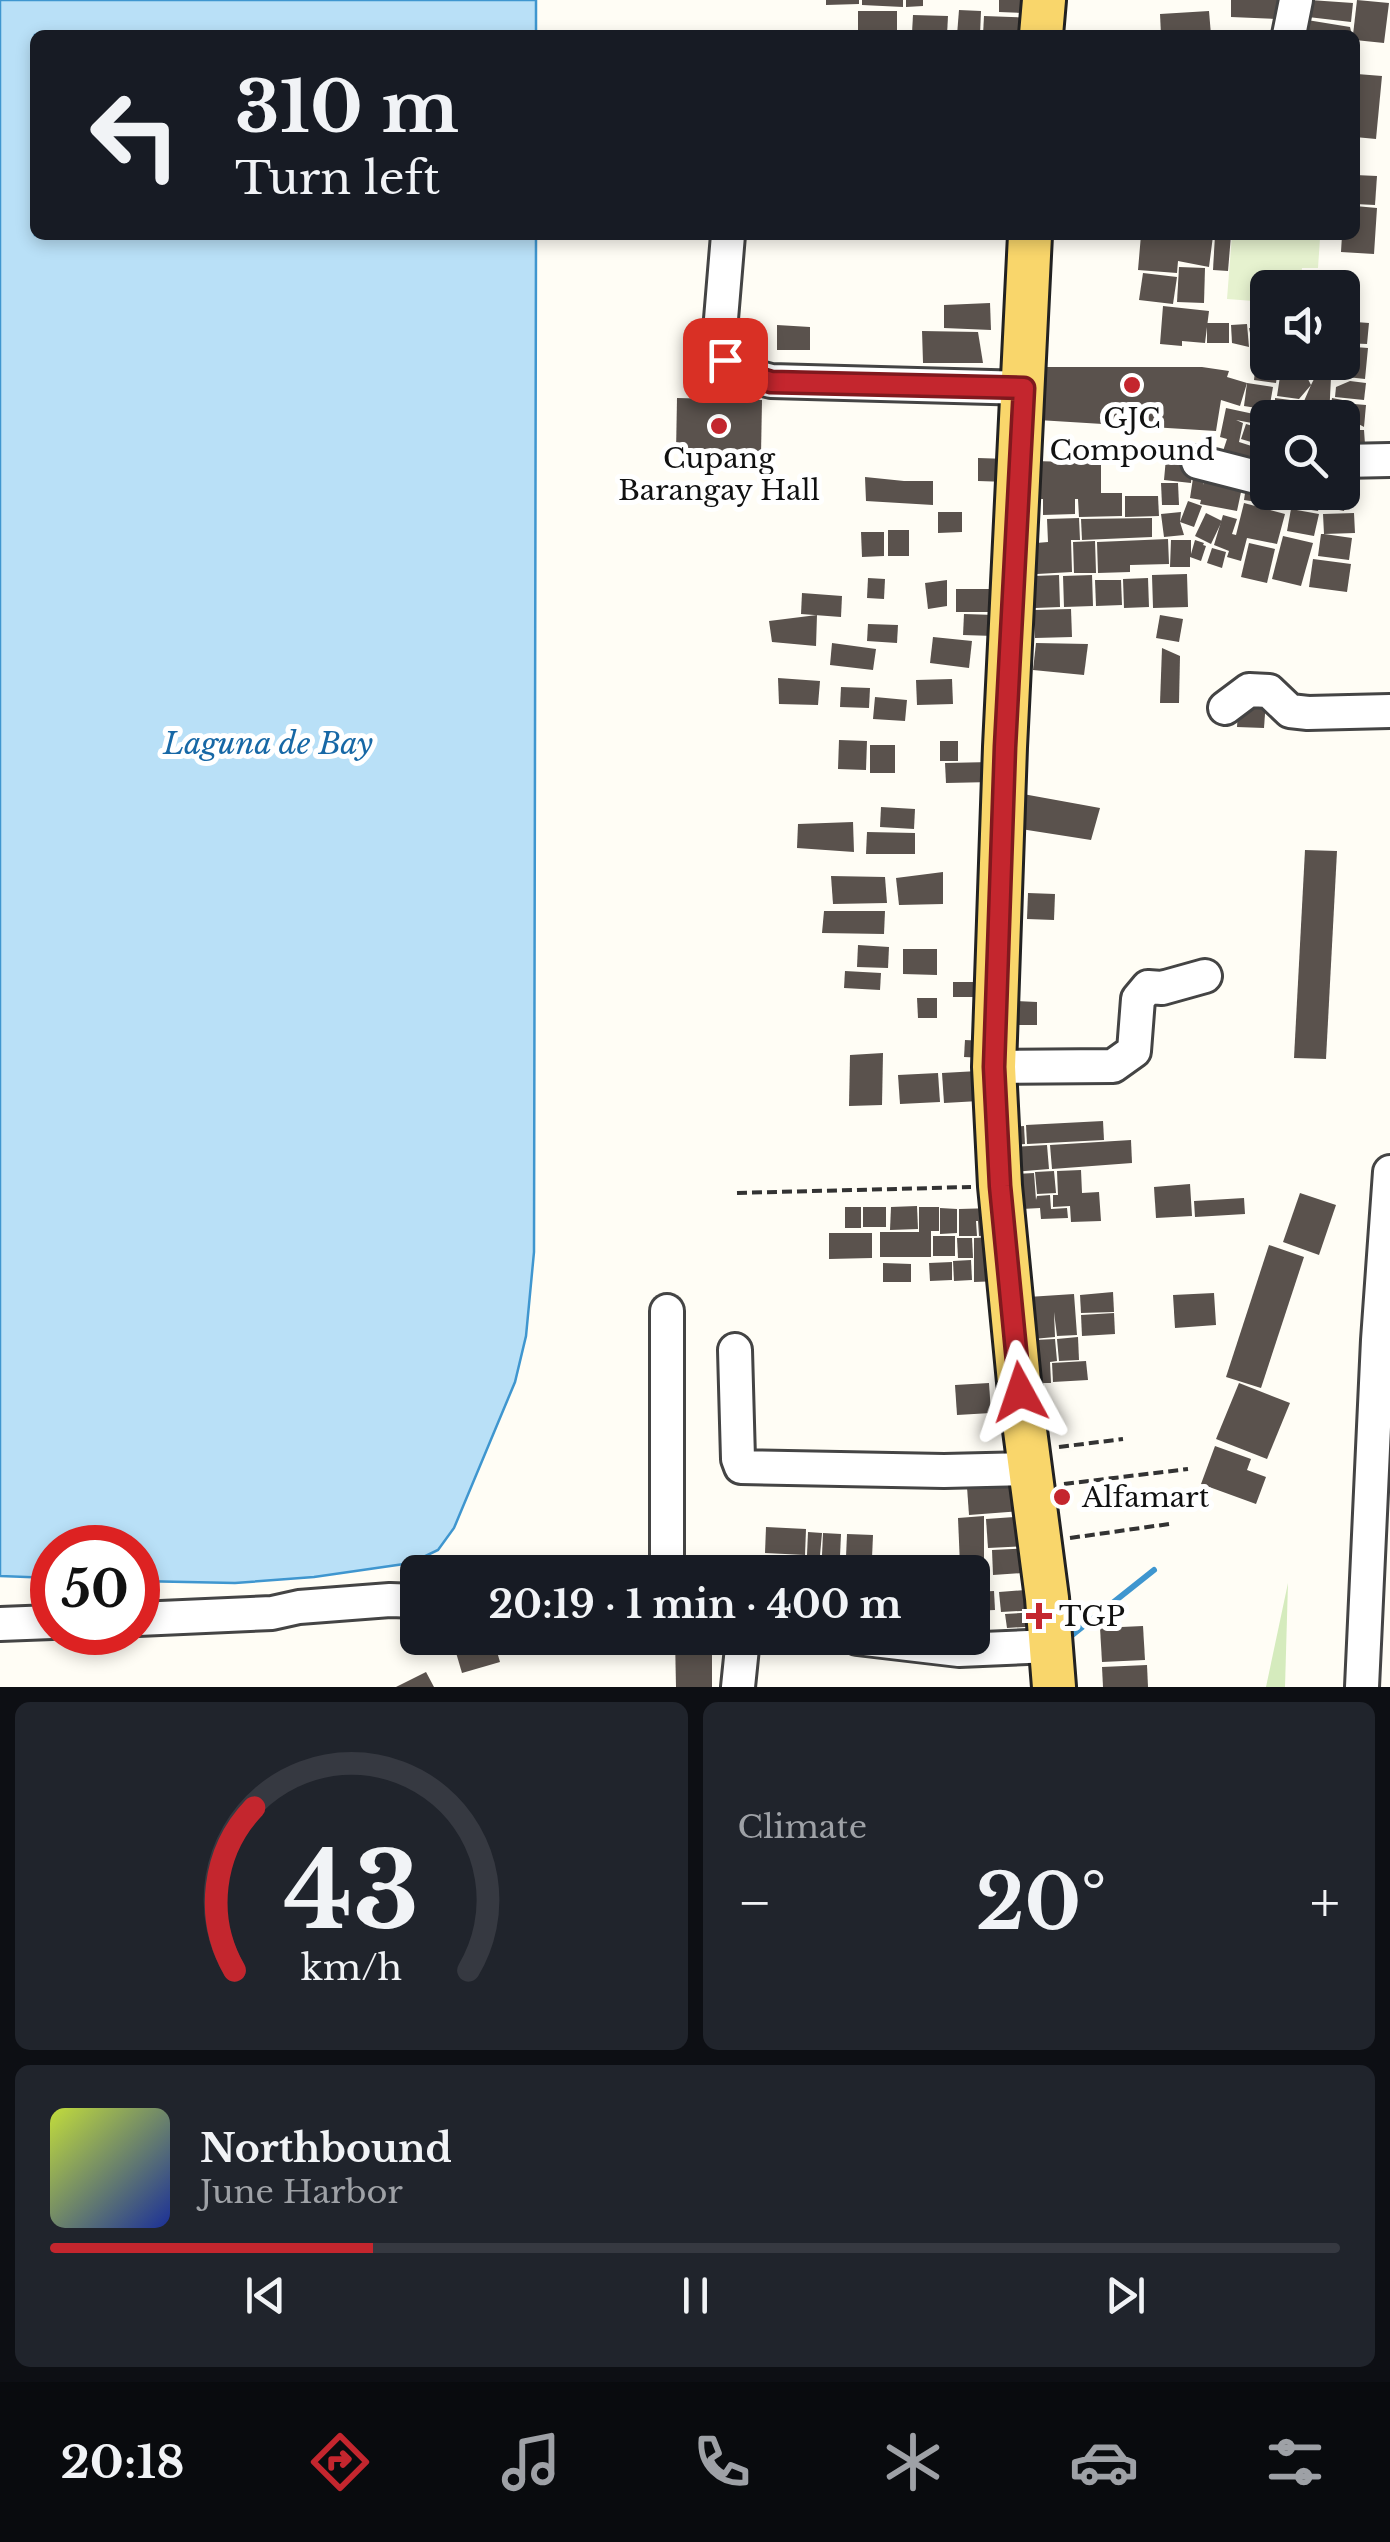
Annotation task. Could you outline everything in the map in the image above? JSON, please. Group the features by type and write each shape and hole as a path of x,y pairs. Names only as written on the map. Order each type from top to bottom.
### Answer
{"main road":[{"path":"1041,30 1044,0"},
{"path":"1030,240 994,1067 1000,1186 1052,1666"}],"street":[{"path":"1290,30 1296,0"},
{"path":"728,240 720,331 725,360 752,376 771,382 808,384 1024,388"},
{"path":"1360,461 1390,460"},
{"path":"1198,462 1250,475"},
{"path":"1225,708 1249,690 1269,691 1290,712 1390,711"},
{"path":"994,1067 1113,1066 1134,1051 1138,999 1148,987 1162,988 1205,976"},
{"path":"1362,1687 1384,1339 1390,1172"},
{"path":"666,1311 667,1555"},
{"path":"735,1350 741,1467 1029,1469"},
{"path":"160,1617 272,1613 299,1607 400,1600"},
{"path":"0,1624 30,1623"},
{"path":"738,1687 741,1655"},
{"path":"989,1655 1052,1666"}],"path":[{"path":"737,1193 1000,1186"},
{"path":"1029,1469 1124,1440"},
{"path":"1029,1469 1188,1469"},
{"path":"1040,1543 1169,1524"}],"green space":[{"path":"1232,240 1320,240 1318,268 1250,270 1250,301 1227,299"},
{"path":"1288,1583 1285,1687 1266,1687"}],"water":[{"name":"Laguna de Bay","path":"0,0 536,0 536,30 30,30 30,240 536,240 534,1252 526,1336 515,1382 454,1528 438,1550 428,1555 400,1555 400,1565 314,1577 235,1583 160,1581 160,1525 30,1525 30,1577 0,1576"}],"building":[{"path":"826,0 859,0 859,4 826,5"},
{"path":"862,0 903,0 903,7 862,5"},
{"path":"906,0 923,0 923,6 906,7"},
{"path":"999,0 1027,0 1026,13 999,12"},
{"path":"1231,0 1277,0 1277,19 1231,17"},
{"path":"1310,0 1353,3 1351,22 1308,17"},
{"path":"1357,0 1389,3 1384,43 1360,41 1360,30 1354,30"},
{"path":"959,10 981,11 980,30 957,30"},
{"path":"858,11 897,11 897,30 858,30"},
{"path":"1209,11 1211,30 1161,30 1160,14"},
{"path":"913,15 948,16 947,30 912,30"},
{"path":"984,16 1034,18 1034,30 983,30"},
{"path":"1301,19 1351,30 1300,30"},
{"path":"1360,74 1382,76 1376,139 1360,137"},
{"path":"1360,175 1377,176 1375,205 1360,204"},
{"path":"1360,206 1377,208 1374,254 1341,252 1342,240 1360,240"},
{"path":"1141,240 1212,240 1209,267 1178,261 1177,273 1138,270"},
{"path":"1215,240 1231,240 1228,271 1213,270"},
{"path":"1179,267 1205,268 1204,303 1177,302"},
{"path":"1143,273 1177,277 1173,304 1139,300"},
{"path":"990,303 991,330 944,328 944,305"},
{"path":"1163,306 1209,311 1205,343 1160,344"},
{"path":"1360,322 1369,323 1367,344 1360,344"},
{"path":"1207,323 1229,323 1229,343 1207,343"},
{"path":"1247,324 1249,347 1232,343 1231,325"},
{"path":"777,325 810,327 810,350 777,350"},
{"path":"922,331 978,332 983,363 923,363"},
{"path":"1360,347 1368,348 1365,379 1360,378"},
{"name":"GJC Compound","path":"1040,367 1202,367 1229,371 1227,377 1247,383 1240,406 1221,400 1216,431 1038,420"},
{"path":"1279,380 1308,380 1311,385 1299,399 1277,396"},
{"path":"1314,380 1331,380 1330,400 1305,400"},
{"path":"1350,381 1366,383 1364,400 1335,397 1336,387"},
{"path":"1247,383 1273,387 1271,400 1250,400 1250,407 1244,406"},
{"name":"Cupang Barangay Hall","path":"677,398 762,400 761,455 676,453"},
{"path":"1360,404 1366,405 1364,427 1360,425"},
{"path":"1226,408 1250,413 1250,423 1236,420 1243,423 1239,442 1250,446 1250,470 1220,460 1227,439 1220,437"},
{"path":"1246,424 1250,425 1250,442 1241,439"},
{"path":"1360,430 1364,430 1366,459 1360,459"},
{"path":"978,458 1008,459 1008,482 978,481"},
{"path":"1166,458 1193,461 1191,483 1164,480"},
{"path":"1035,461 1101,463 1101,493 1122,493 1122,516 1079,517 1078,499 1075,514 1043,515 1043,499 1035,499"},
{"path":"1195,465 1206,467 1203,485 1208,470 1244,478 1237,511 1200,504 1201,500 1190,498"},
{"path":"865,477 933,481 933,505 866,501"},
{"path":"1247,480 1250,501 1244,500"},
{"path":"1161,483 1178,483 1179,505 1162,505"},
{"path":"1125,496 1158,496 1159,516 1125,517"},
{"path":"1188,501 1202,506 1194,527 1180,522"},
{"path":"1244,503 1250,505 1250,510 1285,514 1277,544 1247,538 1241,561 1227,557 1229,551 1214,545 1223,515 1237,519 1232,534 1236,535"},
{"path":"1291,510 1319,514 1314,536 1287,531"},
{"path":"938,512 962,512 962,532 938,533"},
{"path":"1181,512 1184,535 1164,537 1161,514"},
{"path":"1206,513 1222,521 1211,544 1195,536"},
{"path":"1354,513 1355,533 1324,534 1323,514"},
{"path":"1079,518 1080,540 1071,540 1072,572 1037,574 1036,543 1048,542 1047,519"},
{"path":"1152,518 1152,537 1082,540 1081,519"},
{"path":"888,530 909,530 909,556 888,556"},
{"path":"861,532 884,532 884,556 862,557"},
{"path":"1321,534 1352,538 1349,560 1318,556"},
{"path":"1283,536 1313,543 1301,586 1272,579"},
{"path":"1168,539 1169,564 1130,565 1130,572 1098,573 1097,542"},
{"path":"1171,540 1191,540 1191,554 1195,540 1204,543 1201,561 1190,557 1190,567 1170,567"},
{"path":"1095,541 1096,573 1074,573 1073,542"},
{"path":"1249,543 1275,549 1267,583 1241,577"},
{"path":"1212,548 1226,552 1222,568 1207,563"},
{"path":"1313,559 1351,564 1347,592 1309,587"},
{"path":"1187,574 1188,607 1153,608 1152,575"},
{"path":"1059,575 1060,607 1035,608 1034,576"},
{"path":"1092,575 1093,606 1064,607 1063,576"},
{"path":"868,578 885,579 884,599 867,598"},
{"path":"1148,578 1149,607 1124,608 1123,579"},
{"path":"947,580 947,606 928,609 925,583"},
{"path":"1095,580 1121,580 1122,605 1096,606"},
{"path":"956,589 997,589 997,612 956,612"},
{"path":"802,593 842,596 841,617 801,614"},
{"path":"1071,609 1072,637 1035,638 1034,610"},
{"path":"964,614 995,615 994,636 963,635"},
{"path":"817,615 816,646 772,642 769,621"},
{"path":"1160,615 1183,619 1179,642 1156,638"},
{"path":"868,624 898,625 897,643 867,641"},
{"path":"933,637 972,641 969,668 930,663"},
{"path":"832,643 876,649 873,670 830,665"},
{"path":"1036,643 1088,644 1084,675 1033,670"},
{"path":"1162,648 1180,656 1179,703 1160,703"},
{"path":"778,678 820,681 818,705 779,704"},
{"path":"952,679 953,704 917,705 916,680"},
{"path":"841,687 870,688 869,708 840,707"},
{"path":"875,697 907,700 905,721 873,719"},
{"path":"1239,698 1266,700 1264,728 1237,727"},
{"path":"839,740 867,741 866,770 838,769"},
{"path":"940,741 958,741 958,761 940,761"},
{"path":"870,745 895,745 895,773 870,773"},
{"path":"991,762 992,782 946,783 945,763"},
{"path":"1023,794 1100,808 1091,840 1015,828"},
{"path":"881,807 915,809 914,829 880,827"},
{"path":"853,822 854,852 797,848 798,824"},
{"path":"867,832 915,833 915,854 866,854"},
{"path":"1305,850 1337,851 1326,1059 1294,1058"},
{"path":"943,872 943,904 899,905 896,878"},
{"path":"831,876 885,877 887,903 833,904"},
{"path":"1028,893 1055,894 1054,920 1027,919"},
{"path":"824,911 885,911 884,934 822,933"},
{"path":"858,945 889,947 888,968 857,967"},
{"path":"903,949 937,949 937,975 903,974"},
{"path":"845,971 881,973 880,990 844,988"},
{"path":"953,982 991,982 991,997 953,997"},
{"path":"917,998 937,998 937,1018 918,1018"},
{"path":"1015,1001 1037,1002 1037,1025 1015,1025"},
{"path":"965,1040 987,1041 986,1058 964,1057"},
{"path":"883,1053 882,1105 849,1106 850,1055"},
{"path":"978,1071 979,1101 944,1103 942,1073"},
{"path":"938,1073 940,1102 900,1104 898,1075"},
{"path":"1103,1121 1104,1140 1027,1144 1026,1125"},
{"path":"1024,1126 1025,1144 1012,1145 1011,1127"},
{"path":"1131,1140 1132,1163 1052,1169 1050,1145"},
{"path":"1047,1145 1049,1169 1014,1172 1012,1147"},
{"path":"1081,1170 1082,1193 1099,1192 1101,1221 1071,1222 1070,1206 1053,1207 1053,1195 1058,1195 1057,1171"},
{"path":"1054,1171 1056,1193 1037,1194 1035,1172"},
{"path":"1034,1173 1036,1200 1037,1196 1050,1195 1051,1209 1067,1208 1068,1218 1041,1219 1040,1208 1022,1209 1016,1174"},
{"path":"1190,1184 1192,1216 1156,1218 1154,1187"},
{"path":"1300,1193 1336,1205 1319,1255 1283,1242"},
{"path":"1244,1198 1245,1214 1195,1217 1194,1201"},
{"path":"917,1206 918,1229 890,1230 891,1207"},
{"path":"845,1207 861,1207 861,1228 845,1228"},
{"path":"863,1207 886,1207 886,1227 863,1227"},
{"path":"919,1207 939,1207 939,1231 931,1231 931,1257 880,1257 880,1232 919,1232"},
{"path":"940,1208 957,1209 957,1233 940,1234"},
{"path":"994,1208 997,1235 979,1236 976,1221 977,1236 959,1236 959,1209"},
{"path":"829,1233 872,1233 872,1258 829,1259"},
{"path":"933,1236 955,1236 955,1256 933,1256"},
{"path":"997,1237 1001,1281 974,1282 974,1238"},
{"path":"957,1238 972,1238 973,1258 958,1258"},
{"path":"1269,1245 1304,1257 1261,1388 1226,1377"},
{"path":"971,1260 972,1280 954,1281 953,1261"},
{"path":"952,1262 952,1280 930,1281 929,1263"},
{"path":"883,1263 911,1264 911,1282 883,1282"},
{"path":"1113,1292 1114,1312 1081,1313 1080,1295"},
{"path":"1214,1293 1216,1325 1175,1328 1173,1295"},
{"path":"1074,1294 1077,1335 1057,1336 1054,1312 1055,1337 1033,1339 1028,1297"},
{"path":"1114,1313 1115,1334 1082,1336 1081,1315"},
{"path":"1078,1337 1079,1360 1059,1361 1057,1339"},
{"path":"1055,1339 1057,1361 1050,1362 1051,1383 1040,1383 1035,1340"},
{"path":"1086,1361 1088,1380 1053,1382 1052,1363"},
{"path":"989,1383 991,1413 957,1415 955,1385"},
{"path":"1239,1383 1290,1403 1267,1459 1216,1439"},
{"path":"1215,1446 1251,1459 1247,1470 1266,1477 1256,1504 1201,1484"},
{"path":"1018,1484 1020,1511 969,1515 967,1487"},
{"path":"984,1516 984,1555 960,1555 958,1518"},
{"path":"1029,1516 1031,1546 988,1548 986,1519"},
{"path":"766,1527 806,1529 805,1555 765,1553"},
{"path":"808,1532 822,1533 820,1555 807,1555"},
{"path":"823,1533 841,1534 840,1555 822,1555"},
{"path":"847,1534 873,1535 872,1555 846,1555"},
{"path":"1035,1548 1036,1572 993,1575 992,1550"},
{"path":"1038,1589 1039,1610 1001,1612 999,1592"},
{"path":"990,1591 994,1591 995,1610 990,1610"},
{"path":"1040,1612 1041,1626 1007,1628 1005,1614"},
{"path":"1143,1626 1145,1660 1102,1662 1100,1628"},
{"path":"457,1655 498,1655 500,1662 462,1673"},
{"path":"675,1655 712,1655 712,1687 676,1687"},
{"path":"1147,1665 1148,1687 1103,1687 1102,1667"},
{"path":"426,1672 434,1687 396,1687"}],"waterway":[{"path":"1071,1636 1154,1570"}],"place":[{"name":"GJC Compound","path":"1132,385"},
{"name":"Cupang Barangay Hall","path":"719,426"},
{"name":"Alfamart","path":"1062,1497"},
{"name":"TGP","path":"1039,1616"}],"route":[{"path":"725,360 771,382 1024,388 1005,747 994,1067 1000,1186 1020,1392"}]}
